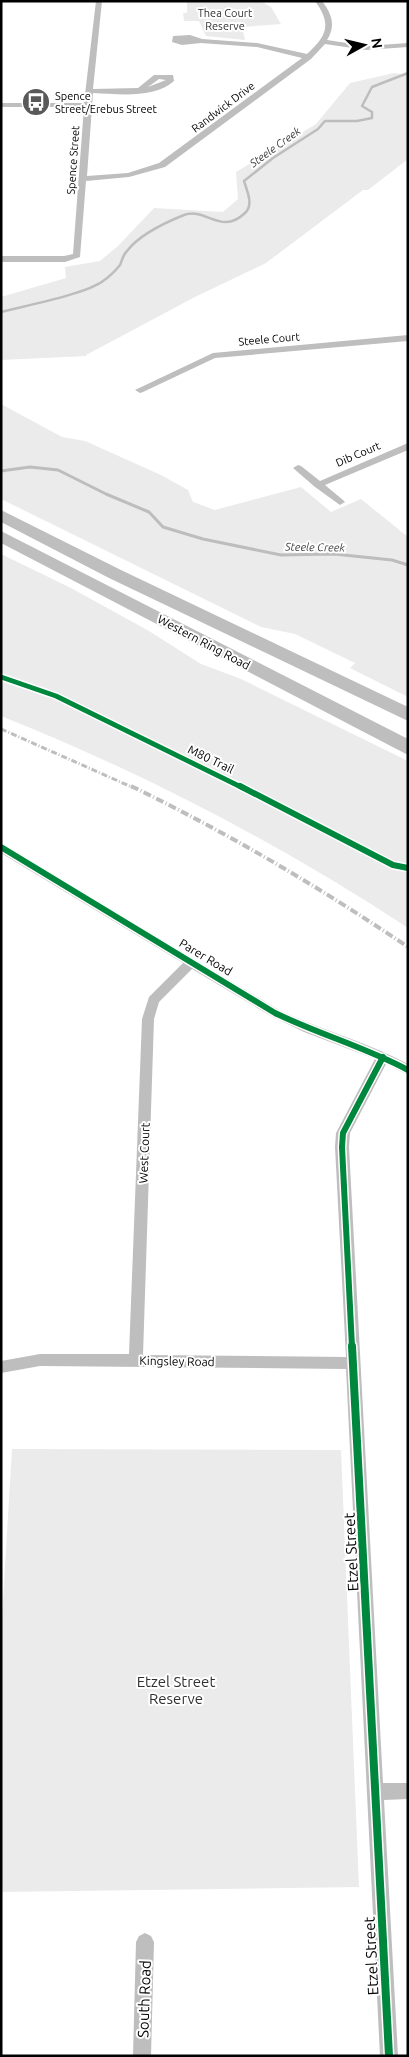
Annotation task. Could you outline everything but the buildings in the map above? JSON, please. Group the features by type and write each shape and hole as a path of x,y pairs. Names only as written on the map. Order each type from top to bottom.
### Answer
{"highway":[{"name":"Western Ring Road","path":"1,515 115,574 408,714"},
{"name":"Western Ring Road","path":"1,536 408,748"}],"street":[{"name":"Spence Street","path":"1,259 73,258 77,255 89,91 98,1"},
{"path":"318,2 328,1"},
{"path":"318,2 325,10 329,21 329,31 324,42 366,48 408,45"},
{"path":"201,41 257,45 308,57"},
{"name":"Randwick Drive","path":"82,179 129,175 162,165 308,57 324,42"},
{"path":"89,91 141,89"},
{"path":"1,105 88,105"},
{"name":"Steele Court","path":"140,390 213,356 408,338"},
{"name":"Dib Court","path":"318,484 408,446"},
{"path":"298,468 340,502"},
{"name":"Parer Road","path":"1,847 284,1018 383,1057 408,1070"},
{"name":"West Court","path":"136,1360 149,1010 157,995 191,962"},
{"name":"Etzel Street","path":"383,1057 343,1133 342,1147 389,2056"},
{"name":"Kingsley Road","path":"1,1367 40,1360 353,1363"},
{"path":"376,1792 408,1791"},
{"name":"South Road","path":"142,2056 146,1942"}],"green space":[{"name":"Thea Court Reserve","path":"187,1 260,1 271,7 281,24 242,27 245,40 206,36 199,21 184,21 183,13 187,13"},
{"path":"394,73 408,75 408,159 368,190 363,190 266,263 193,298 87,356 1,360 1,297 66,278 65,267 100,261 118,246 154,208 223,212 238,199 236,172 316,124 350,83"},
{"path":"1,404 62,437 85,441 161,475 188,490 193,502 215,510 301,487 331,512 361,499 408,537 408,697 350,668 355,663 295,634 261,627 1,499"},
{"path":"1,554 71,588 149,631 201,664 241,679 408,761 408,928 311,867 210,812 107,761 1,716"},
{"name":"Etzel Street Reserve","path":"12,1449 341,1450 359,1887 1,1892 1,1634"}],"waterway":[{"name":"Steele Creek","path":"1,312 69,295 95,286 120,265 132,245 145,234 184,215 199,215 221,222 236,219 245,213 249,206 249,198 244,181 273,158 318,129 325,121 357,121 372,118 372,112 362,106 372,87 408,73"},
{"name":"Steele Creek","path":"1,471 30,467 58,470 106,494 149,512 163,527 203,539 281,555 334,554 392,560 408,565"}],"railway":[{"path":"1,729 134,788"},
{"path":"131,786 203,823 272,862 341,903 408,947"}],"cycle path":[{"name":"M80 Trail","path":"1,677 56,696 205,768 393,865 408,868"},
{"path":"1,847 275,1013 376,1054 408,1070"},
{"path":"383,1057 343,1133 342,1147 389,2056"}],"place":[{"name":"Spence Street/Erebus Street","path":"36,102"}]}
